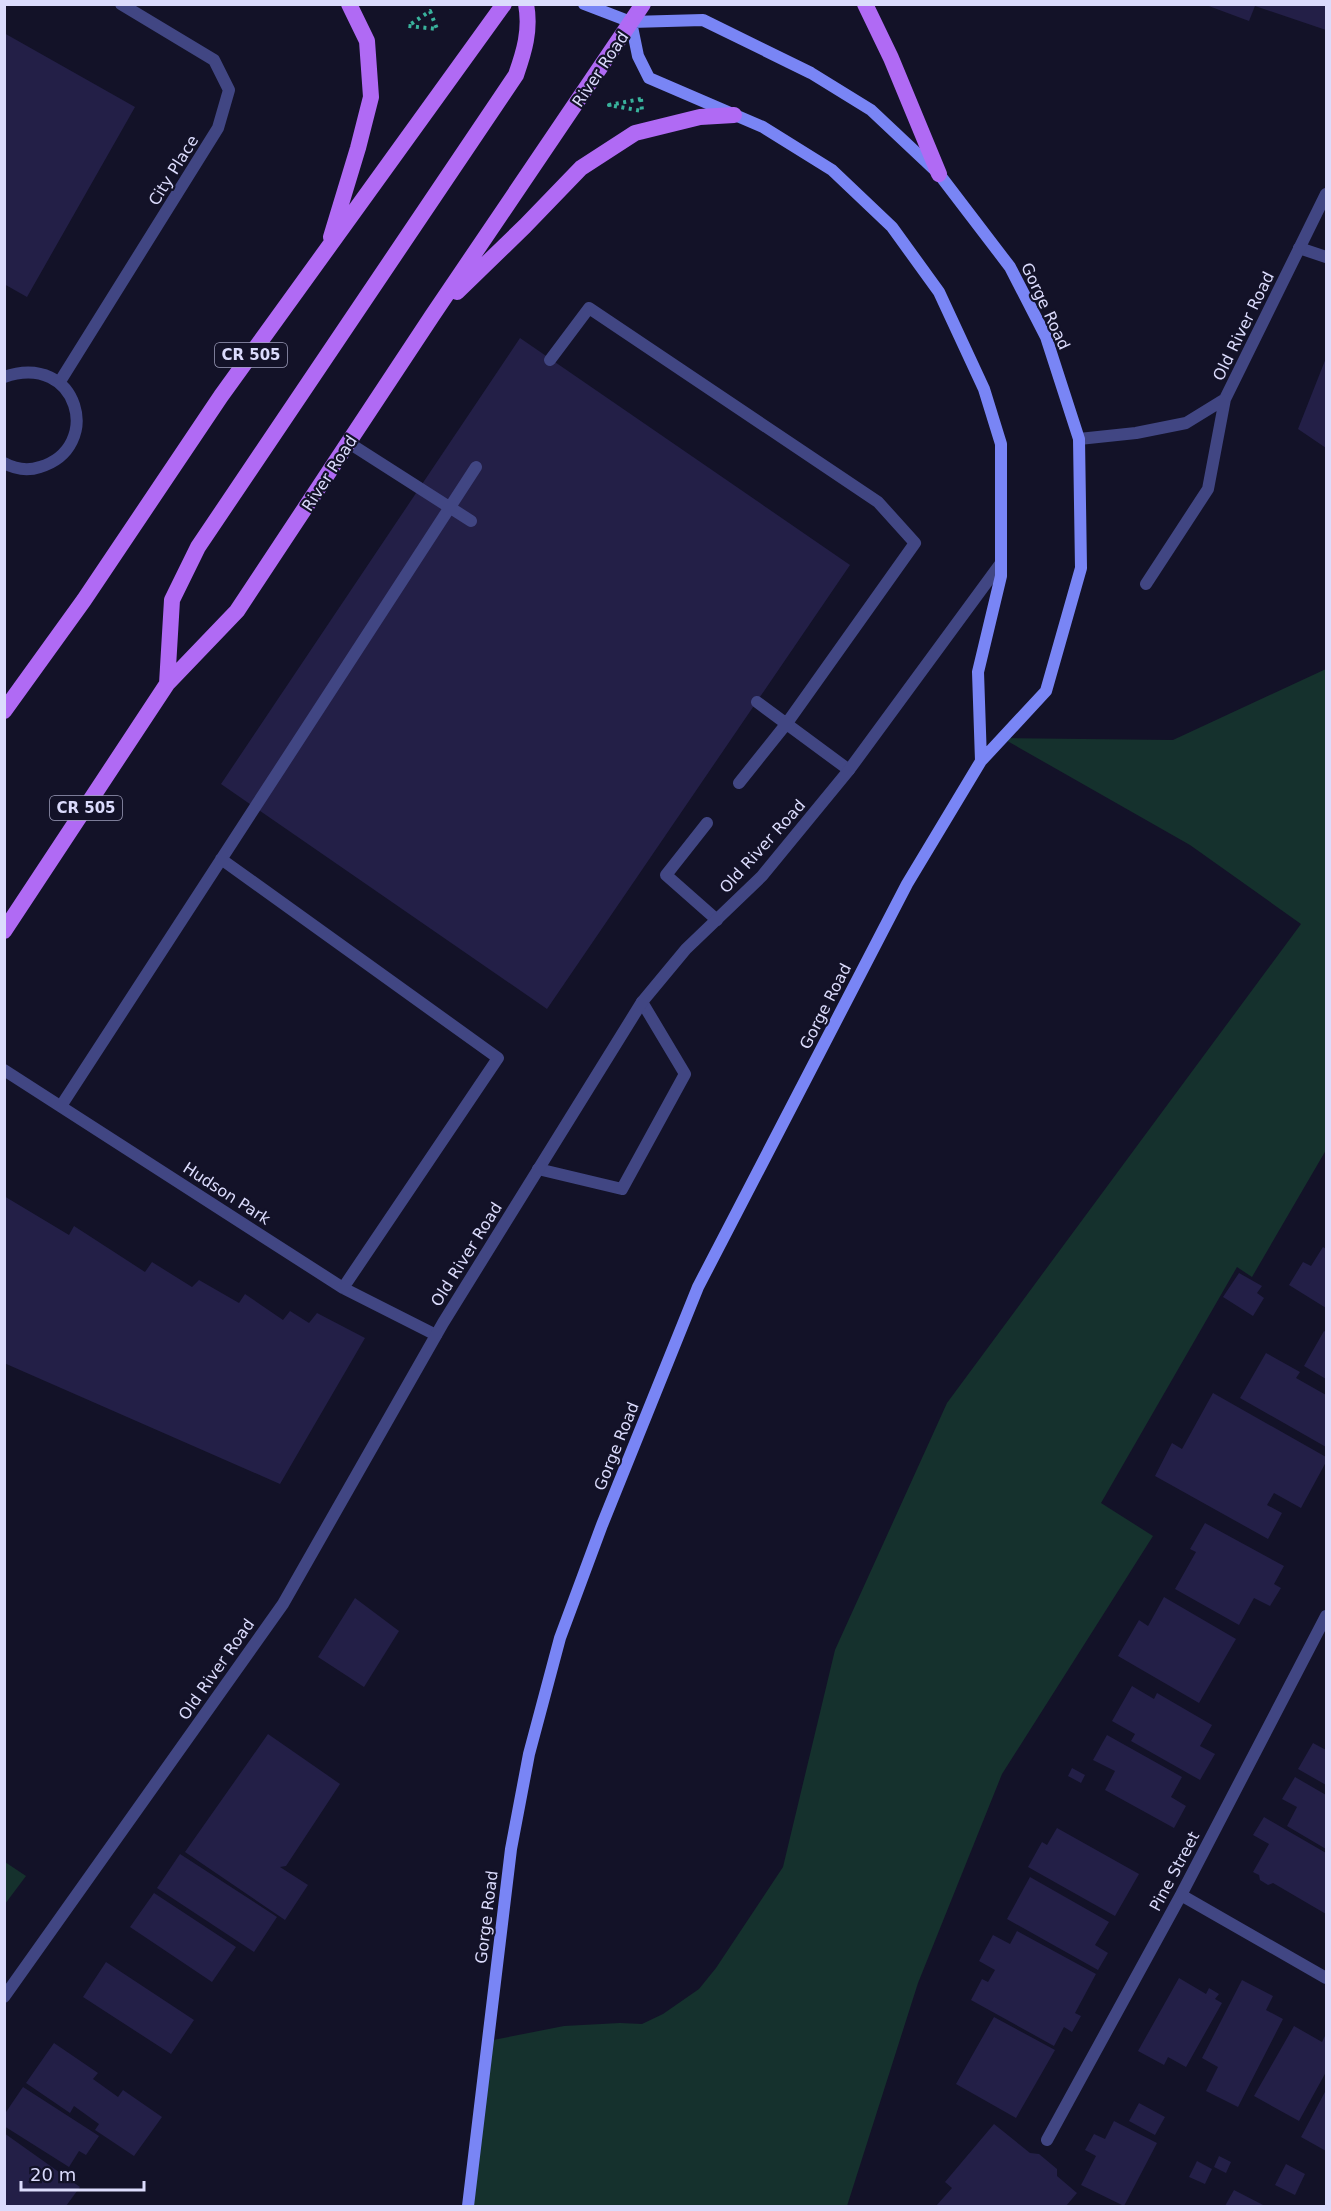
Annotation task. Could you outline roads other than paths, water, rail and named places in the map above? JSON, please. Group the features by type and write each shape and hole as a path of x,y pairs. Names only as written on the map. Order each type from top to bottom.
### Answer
{"main road":[{"path":"326,250 358,148 371,97 366,41 349,4"},
{"name":"CR 505","path":"4,711 84,600 221,396 504,4"},
{"path":"167,684 172,600 198,547 516,75 526,47 528,15 526,4"},
{"name":"Gorge Road","path":"468,2206 511,1849 529,1754 560,1638 602,1525 699,1287 907,884 981,761 1046,691 1081,568 1079,440 1046,337 1010,267 939,174 871,110 792,64 703,20 631,22 584,4"},
{"path":"628,4 638,56 649,78 763,127 832,170 892,227 939,292 984,389 1000,444 1001,576 978,672 981,761"},
{"name":"River Road","path":"4,932 167,684 237,611 432,316 643,4"},
{"path":"865,4 891,58 939,174"},
{"path":"432,316 581,168 635,132 700,117 734,115"}],"street":[{"name":"City Place","path":"60,382 218,128 229,90 214,60 122,4"},
{"name":"Old River Road","path":"1079,440 1186,423 1225,399 1326,194"},
{"path":"1299,249 1326,257"},
{"path":"550,360 589,308 878,502 915,543 787,723 739,783"},
{"path":"4,463 13,468 32,470 50,464 65,452 75,435 77,416 72,397 60,382 43,373 23,371 5,376"},
{"path":"1146,584 1208,489 1225,399"},
{"path":"349,444 471,521"},
{"path":"61,1106 476,467"},
{"name":"Old River Road","path":"4,1997 283,1604 443,1323 642,1002 686,949 762,876 849,770 1001,562"},
{"path":"756,702 849,770"},
{"path":"707,823 666,874 717,920"},
{"path":"221,859 498,1058 343,1288"},
{"path":"538,1169 622,1188 685,1074 642,1002"},
{"name":"Hudson Park","path":"4,1070 343,1288 436,1335"},
{"name":"Pine Street","path":"1047,2140 1181,1895 1326,1616"},
{"path":"1181,1895 1326,1978"}]}
